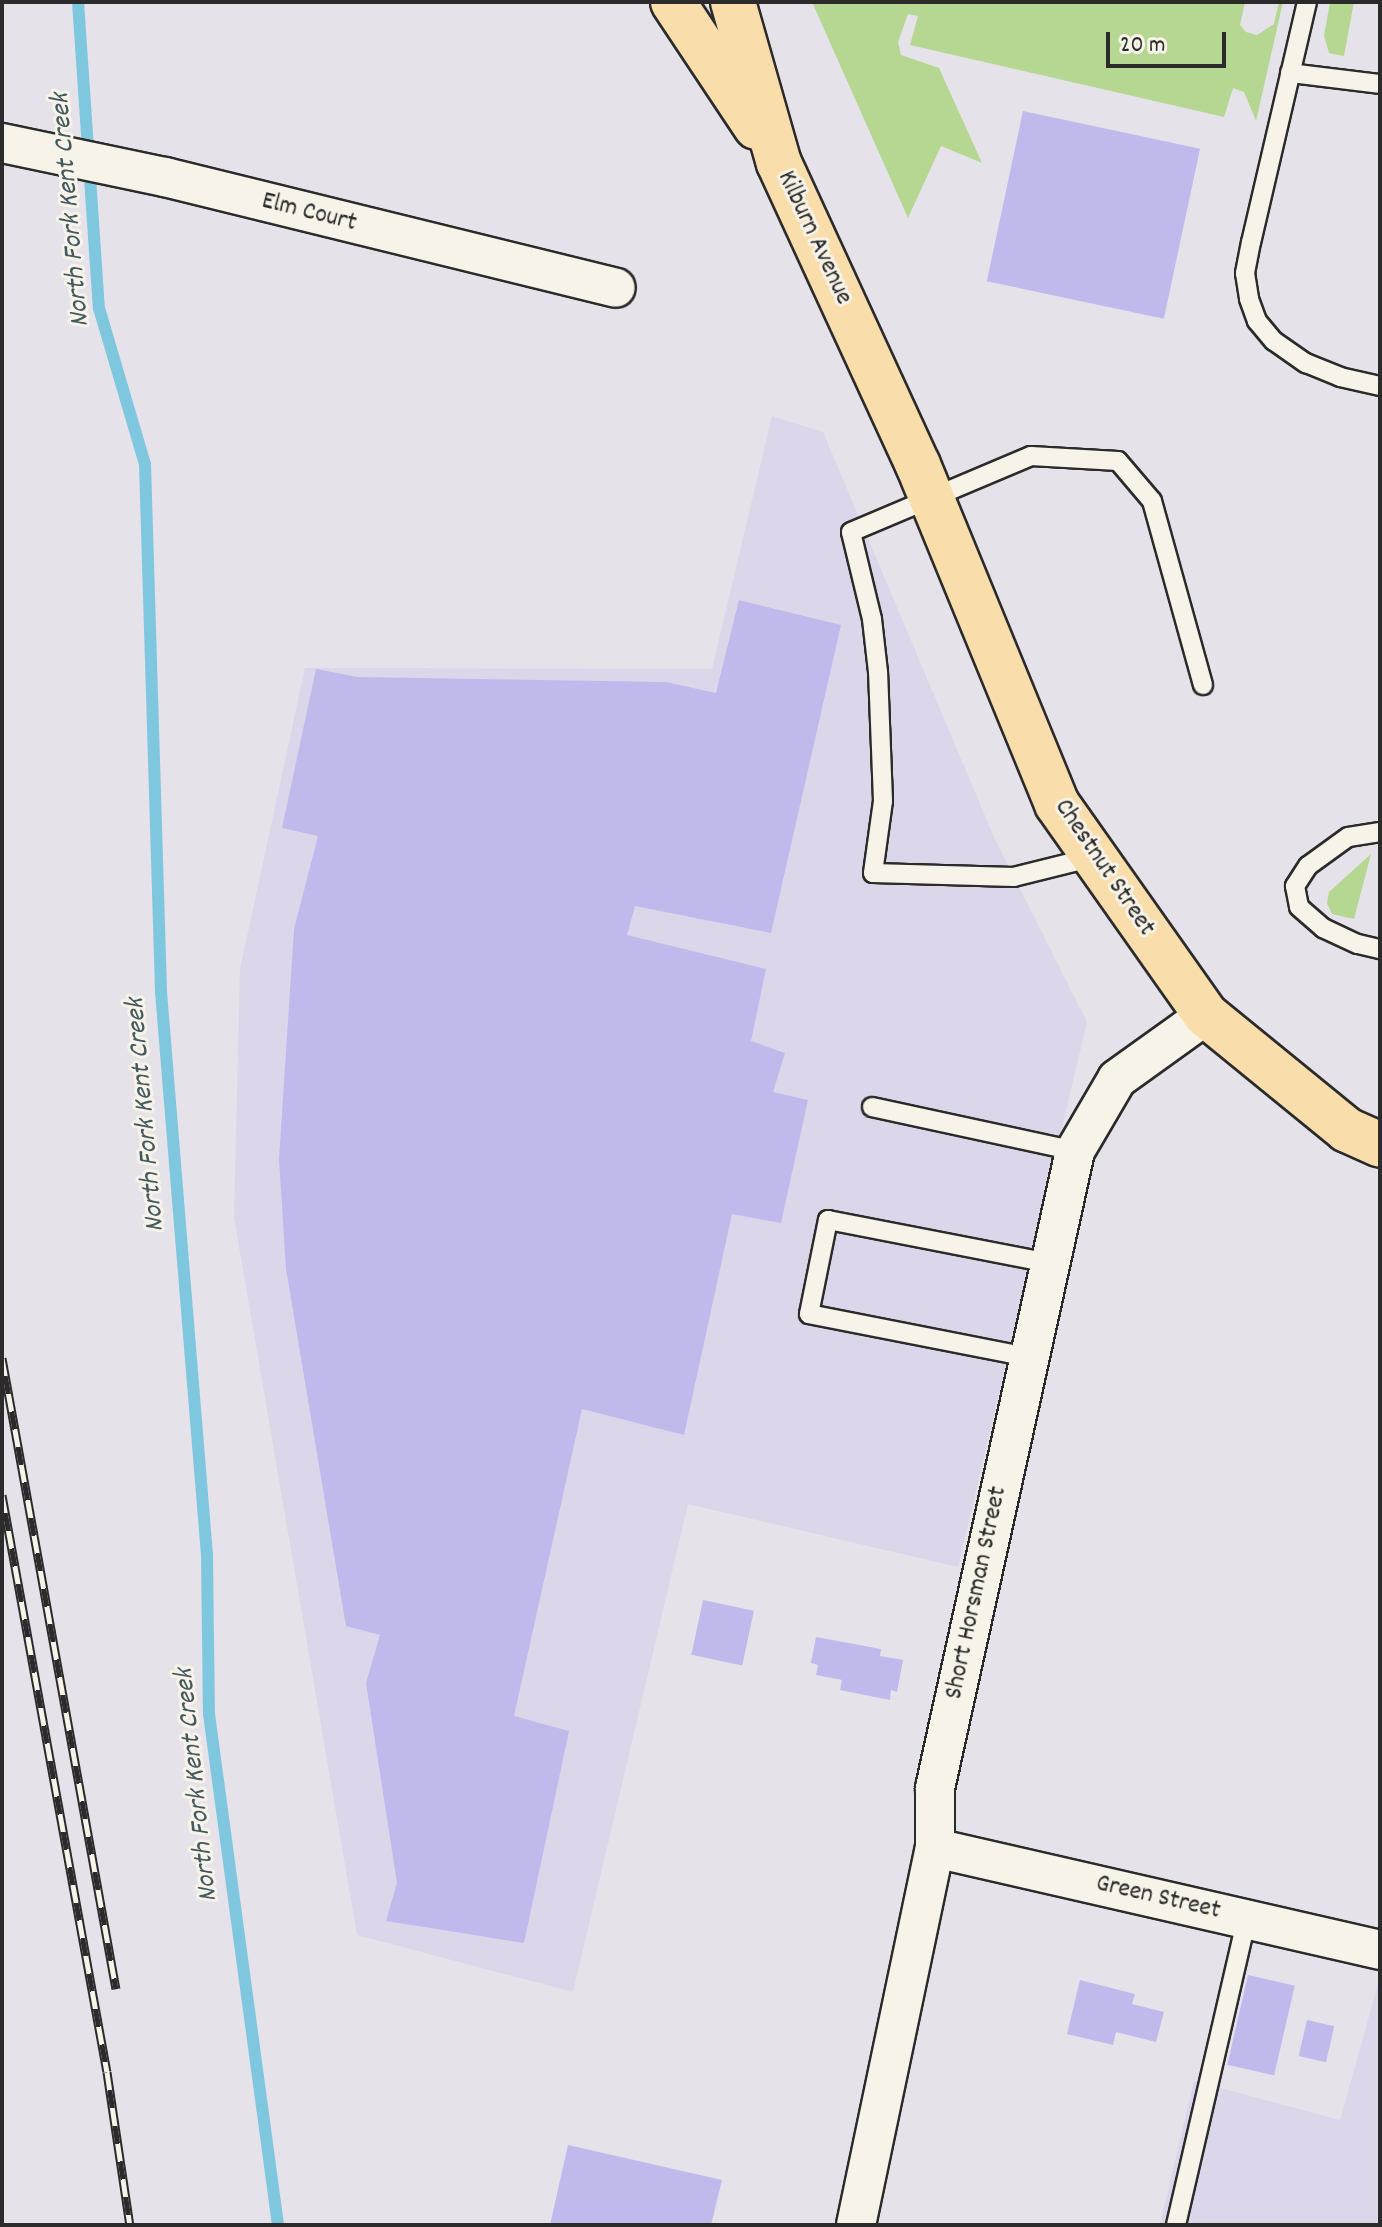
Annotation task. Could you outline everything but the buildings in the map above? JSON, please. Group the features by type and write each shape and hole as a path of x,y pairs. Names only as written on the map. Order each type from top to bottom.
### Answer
{"main road":[{"path":"673,2 779,163"},
{"name":"Kilburn Avenue","path":"733,2 779,163 924,481"},
{"name":"Chestnut Street","path":"924,481 1057,804 1206,1015 1347,1130 1380,1145"}],"street":[{"name":"Elm Court","path":"12,145 165,177 616,288"},
{"name":"Short Horsman Street","path":"856,2225 935,1848 935,1788 1075,1151 1117,1079 1206,1015"},
{"name":"Green Street","path":"935,1848 1380,1950"}],"lane":[{"path":"1307,2 1251,242 1245,273 1249,299 1257,321 1274,341 1295,356 1340,377 1380,386"},
{"path":"1290,73 1380,84"},
{"path":"1094,857 1014,877 873,873 883,801 878,672 872,619 851,532 924,481 1031,456 1118,461 1152,501 1203,685"},
{"path":"1380,832 1348,837 1308,866 1295,886 1299,907 1323,928 1358,944 1380,949"},
{"path":"872,1107 1075,1151"},
{"path":"1028,1357 809,1314 828,1220 1050,1263"},
{"path":"1176,2225 1247,1918"}],"shaded area":[{"path":"772,416 823,432 994,837 1087,1022 958,1567 688,1504 573,1992 357,1935 234,1217 240,969 305,668 712,669"},
{"path":"1380,1977 1380,2225 1160,2225 1194,2081 1340,2120"}],"green space":[{"path":"812,2 1245,2 1240,25 1246,32 1257,35 1274,24 1279,2 1283,2 1256,121 1244,92 1233,88 1224,117 910,45 918,16 908,14 898,42 901,55 939,68 982,163 941,146 908,218"},
{"path":"1330,2 1354,2 1344,56 1329,53 1324,36"},
{"path":"1371,854 1354,919 1332,914 1327,903 1329,892"}],"waterway":[{"name":"North Fork Kent Creek","path":"78,2 99,308 145,464 161,992 207,1555 209,1714 278,2225"}],"railway":[{"path":"2,1358 116,1989"},
{"path":"2,1495 107,2072 130,2225"}]}
